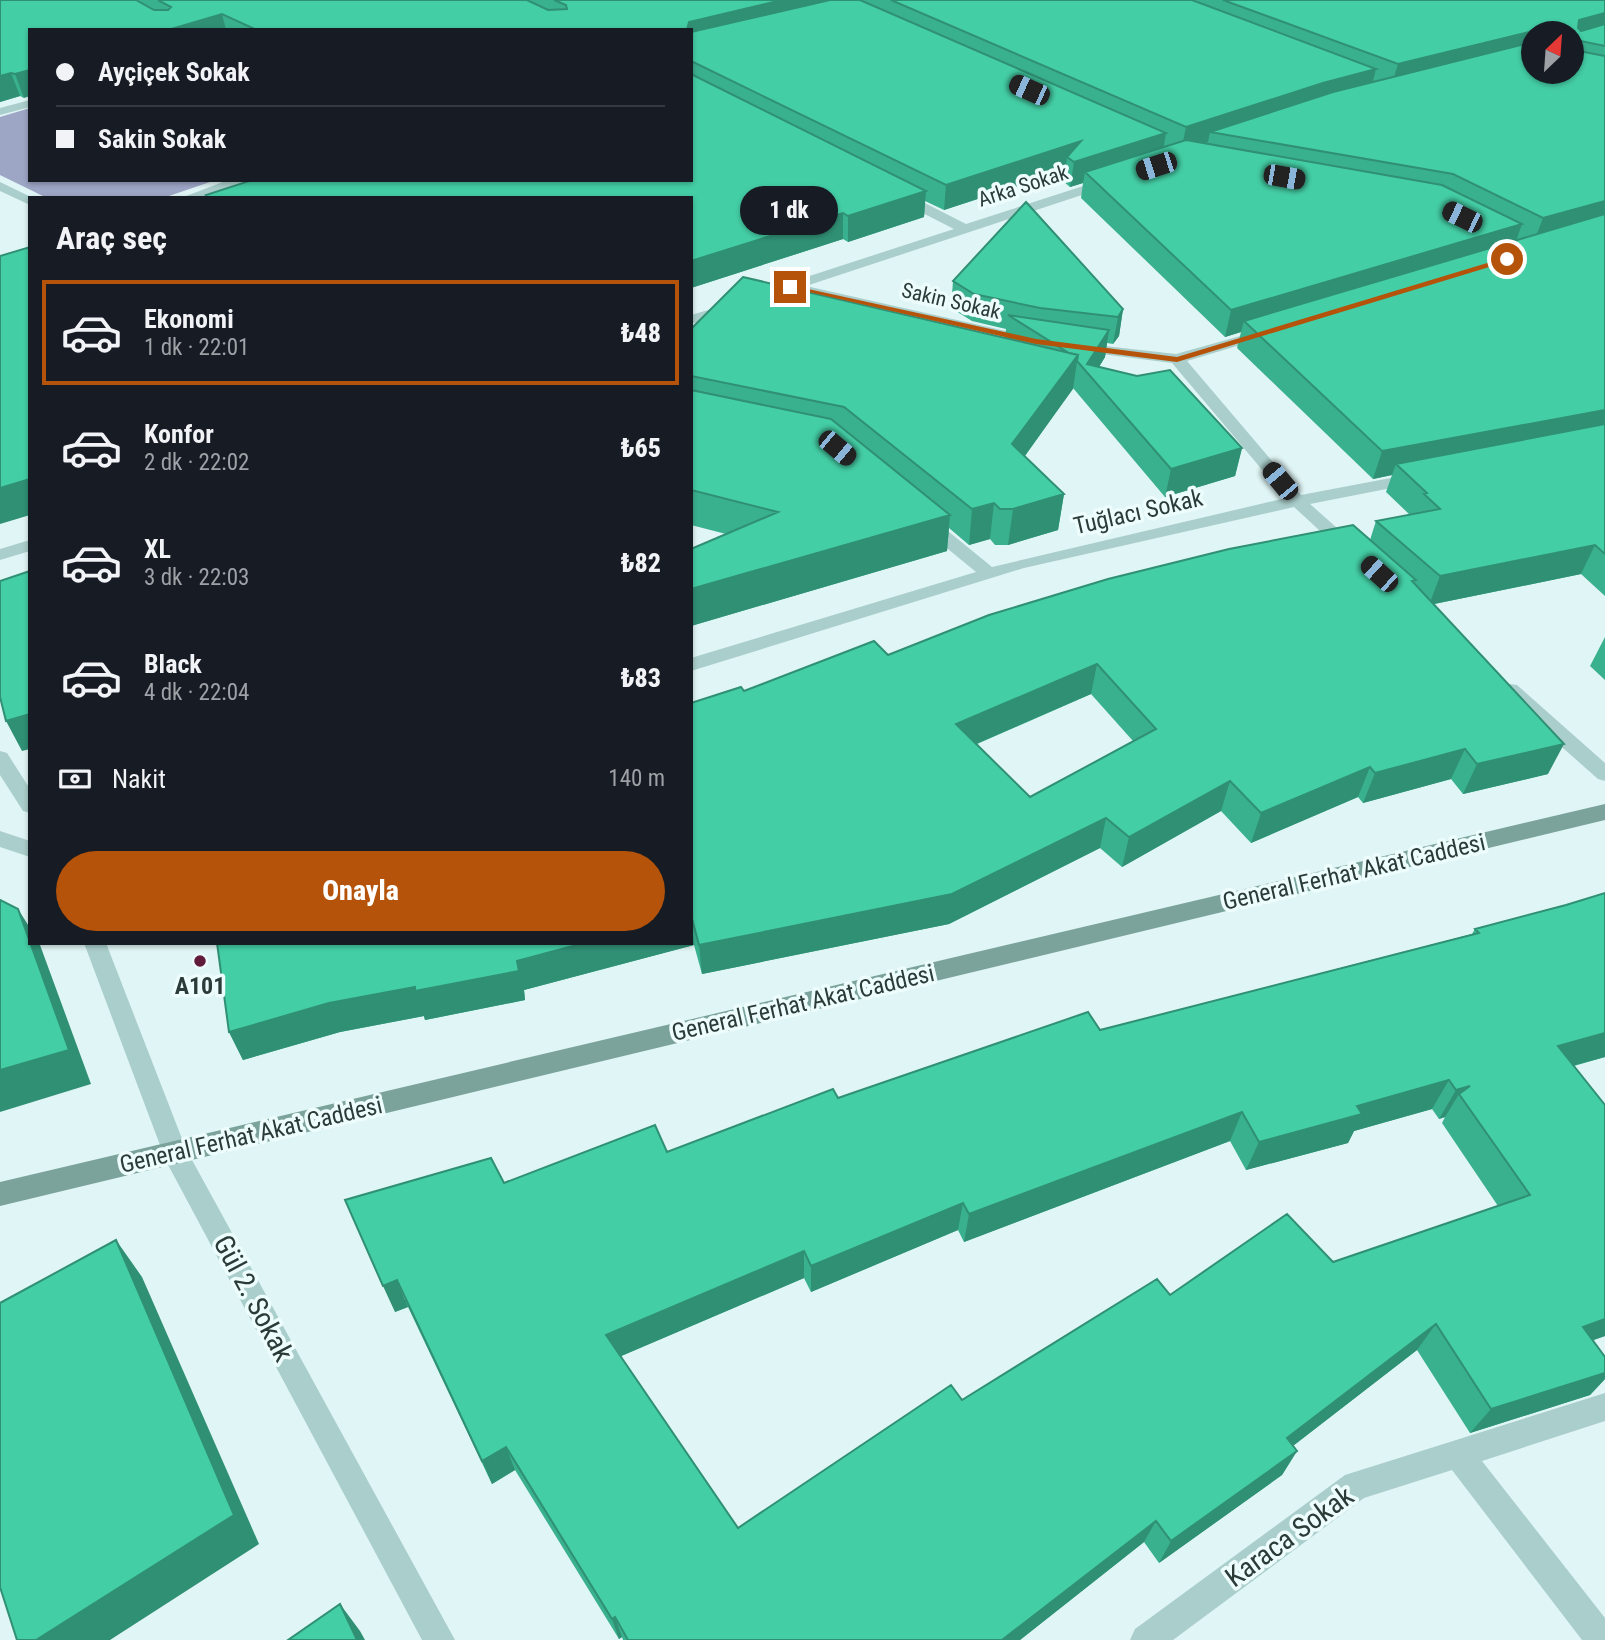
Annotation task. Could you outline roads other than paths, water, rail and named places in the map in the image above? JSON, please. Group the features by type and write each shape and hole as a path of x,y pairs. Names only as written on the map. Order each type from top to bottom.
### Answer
{"street":[{"path":"0,112 28,104"},
{"name":"Arka Sokak","path":"784,289 1117,179"},
{"path":"193,196 234,182"},
{"path":"0,186 28,200"},
{"path":"890,191 965,229"},
{"name":"Sakin Sokak","path":"784,289 1055,344 1177,359"},
{"path":"693,319 741,304"},
{"path":"1282,327 1177,359 1297,501 1359,556"},
{"name":"Tuğlacı Sokak","path":"693,664 988,573 1297,501 1431,475"},
{"path":"912,510 988,573"},
{"path":"0,555 28,546"},
{"path":"1502,683 1605,774"},
{"path":"0,758 28,803"},
{"name":"General Ferhat Akat Caddesi","path":"0,1194 1605,812"},
{"path":"0,839 28,848"},
{"name":"Gül 2. Sokak","path":"96,945 175,1153 439,1640"},
{"name":"Karaca Sokak","path":"1146,1640 1356,1486 1605,1407"},
{"path":"1458,1454 1602,1640"}],"place":[{"name":"A101","path":"200,961"}]}
